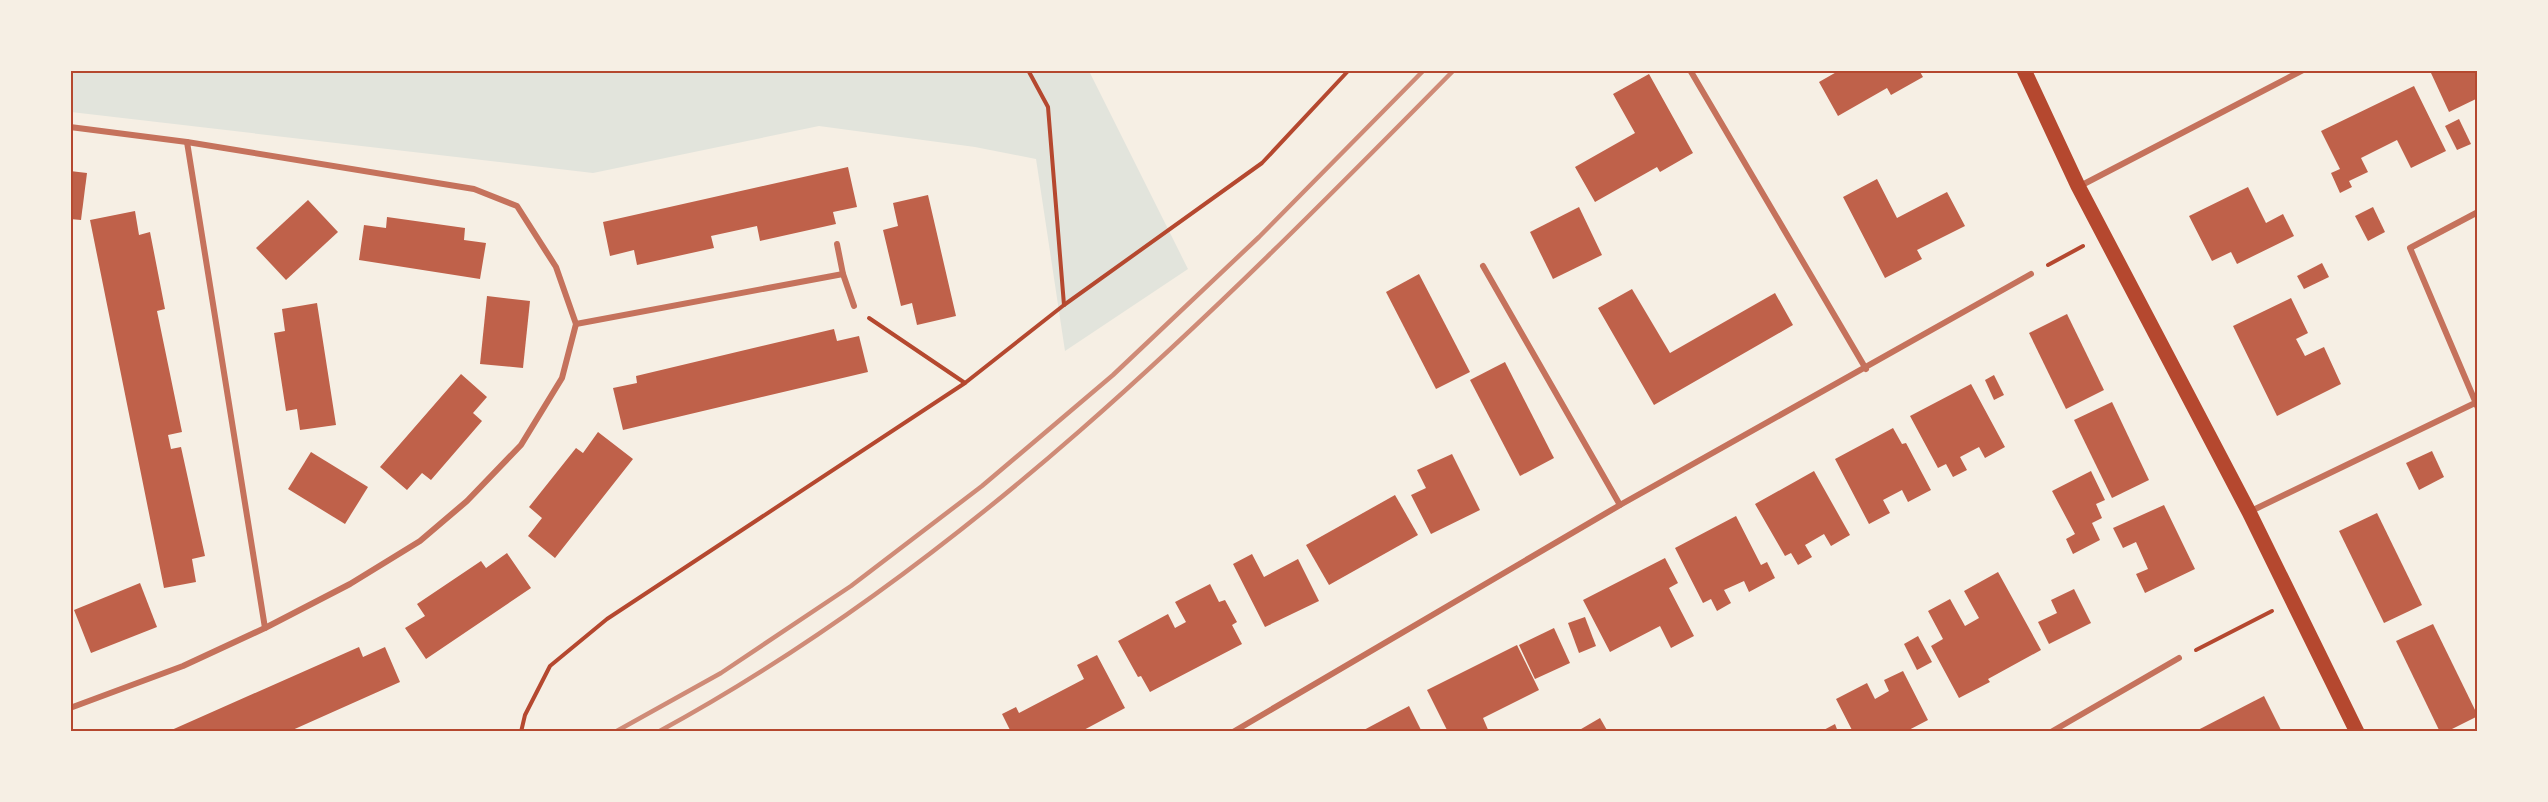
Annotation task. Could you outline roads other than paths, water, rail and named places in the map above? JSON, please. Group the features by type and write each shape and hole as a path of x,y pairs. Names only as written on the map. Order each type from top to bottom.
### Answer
{"main road":[{"path":"2027,73 2078,186 2248,512 2357,732"}],"street":[{"path":"1690,70 1866,369"},
{"path":"2078,186 2303,70"},
{"path":"70,127 187,142 474,189 518,206 556,267 576,324 562,378 521,446 467,501 420,541 350,584 265,628 183,666 70,708"},
{"path":"187,142 265,628"},
{"path":"2248,512 2476,406 2410,248 2478,212"},
{"path":"837,244 843,274 855,306"},
{"path":"1484,266 1620,505"},
{"path":"576,324 843,274"},
{"path":"1233,732 1620,505 1866,369 2031,274"},
{"path":"2051,732 2179,658"}],"railway":[{"path":"615,732 721,673 851,586 982,486 1113,375 1259,237 1424,70"},
{"path":"658,732 770,666 877,593 981,514 1080,431 1176,343 1271,253 1454,70"}]}
